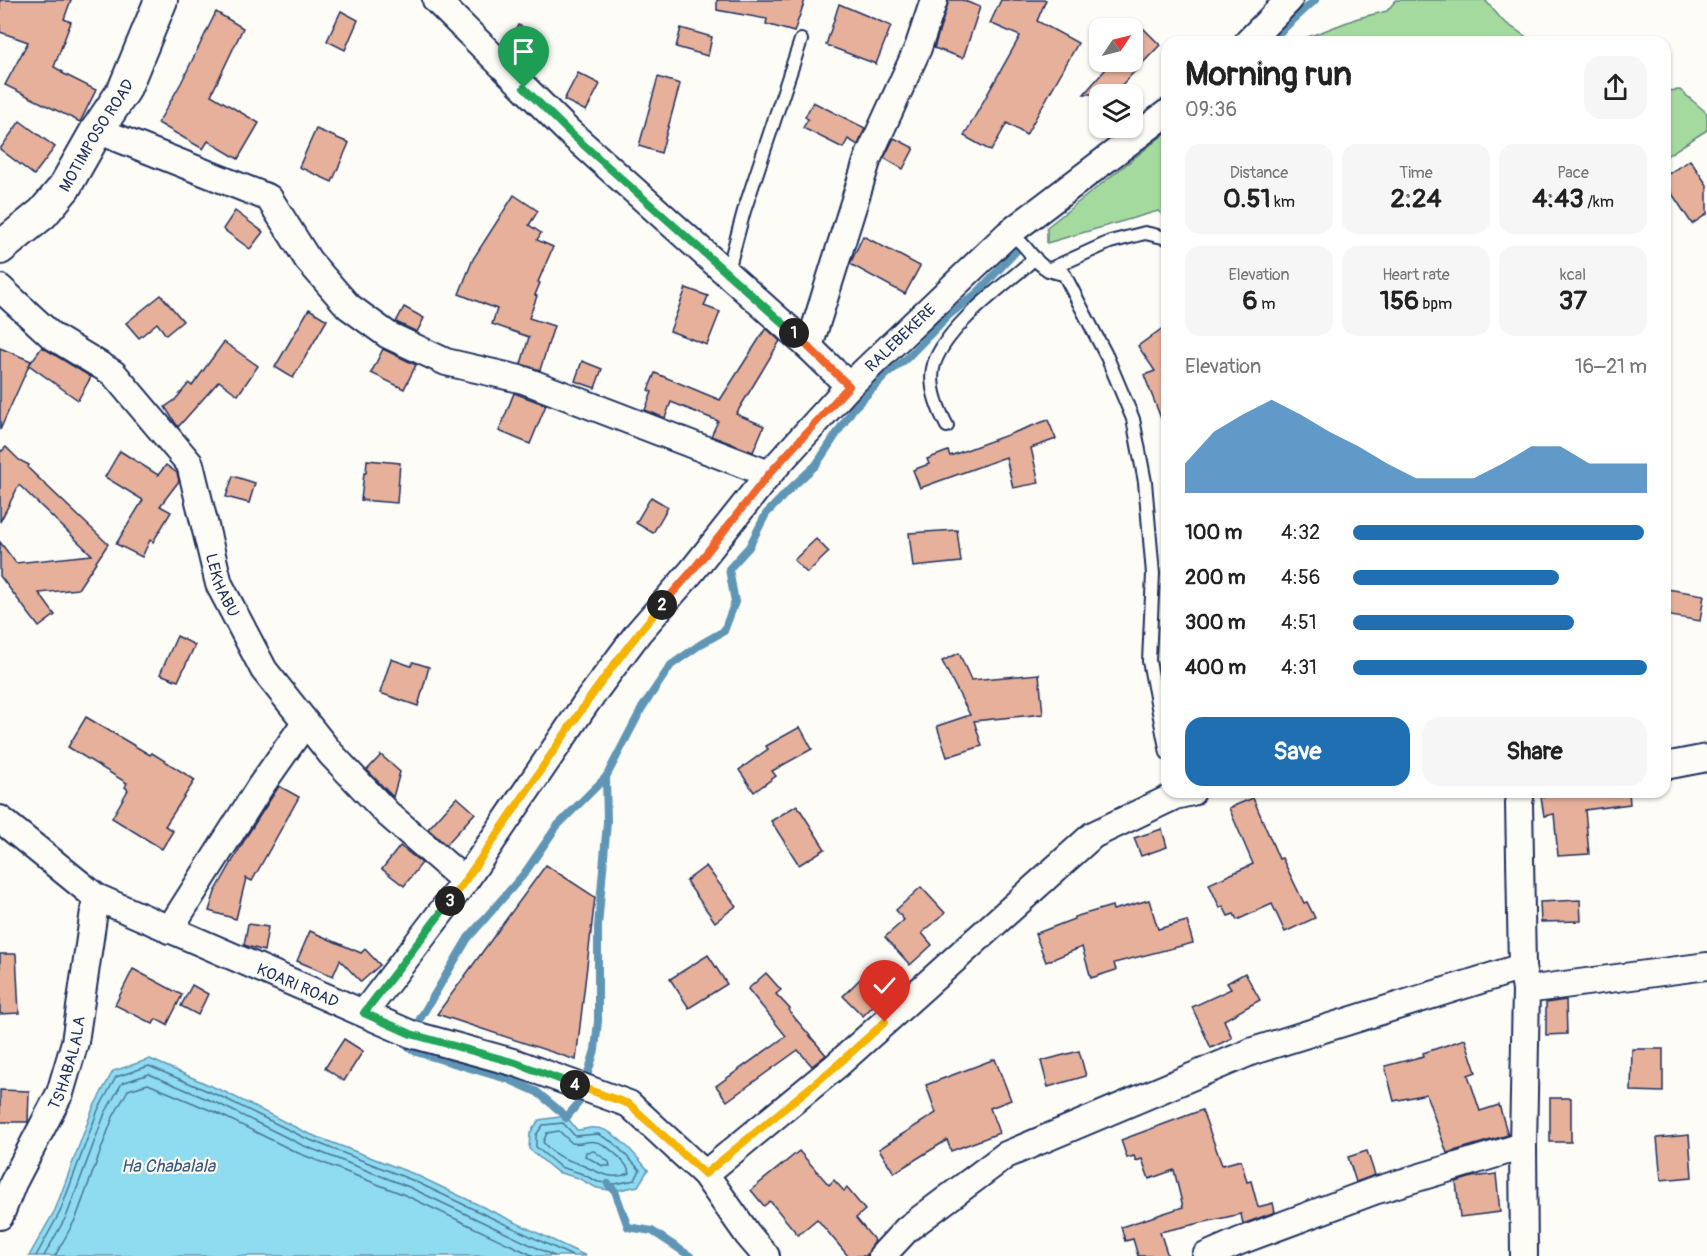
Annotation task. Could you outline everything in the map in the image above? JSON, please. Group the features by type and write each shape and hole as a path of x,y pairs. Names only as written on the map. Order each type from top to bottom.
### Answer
{"street":[{"name":"MOTIMPOSO ROAD","path":"0,248 43,213 64,188 97,130 124,90 161,0"},
{"path":"436,0 568,131 809,347 849,386"},
{"path":"809,347 868,158 918,48 934,0"},
{"path":"1254,36 1289,0"},
{"name":"RALEBEKERE","path":"364,1013 465,881 586,703 632,641 692,571 769,474 849,386 1008,234 1161,118"},
{"path":"97,130 269,198 314,268 348,306 388,335 447,362 524,380 769,474"},
{"name":"LEKHABU","path":"0,288 51,336 113,373 190,464 219,584 264,670 331,754 388,814 465,881"},
{"path":"169,930 260,787 305,723"},
{"path":"1671,764 1707,758"},
{"path":"705,1174 836,1066 1093,835 1170,798"},
{"path":"1520,798 1524,978 1524,1256"},
{"name":"KOARI ROAD","path":"0,819 96,897 411,1034 516,1063 629,1104 705,1174 748,1235 766,1256"},
{"name":"TSHABALALA","path":"0,1216 13,1183 60,1093 75,1042 96,897"},
{"path":"882,1256 907,1229 1006,1155 1253,1051 1524,978 1707,966"},
{"path":"1206,1256 1374,1191 1523,1146"}],"lane":[{"path":"727,274 747,200 801,40"},
{"path":"1048,270 1110,242 1145,233 1161,237"},
{"path":"1008,234 1018,238 1048,270 1064,274 1107,357 1133,419 1145,482 1153,574 1149,661 1161,722"},
{"path":"947,426 934,399 934,366 945,341 968,316 1035,258"}],"green space":[{"path":"1396,0 1485,0 1503,21 1525,36 1311,36 1358,18 1387,11"},
{"path":"1680,90 1707,113 1707,130 1671,153 1671,91"},
{"path":"1161,137 1161,214 1158,211 1047,243 1047,227"}],"water":[{"name":"Ha Chabalala","path":"150,1059 227,1093 307,1133 414,1174 586,1256 29,1256 55,1210 93,1108 113,1071"},
{"path":"566,1116 577,1130 603,1129 625,1144 648,1170 638,1186 615,1191 597,1188 578,1178 557,1172 529,1149 530,1133 539,1120"}],"building":[{"path":"0,0 71,0 64,19 71,22 54,67 96,90 80,122 5,85 28,42 0,32"},
{"path":"717,0 805,0 794,32 766,24 767,19 717,10"},
{"path":"949,0 962,0 980,7 963,58 934,48"},
{"path":"1001,0 1046,0 1037,21 1078,43 1026,135 1007,123 991,151 964,136 1020,36 990,23"},
{"path":"839,4 891,26 876,64 826,45"},
{"path":"341,11 358,20 345,50 327,41"},
{"path":"216,12 243,28 211,95 259,123 238,159 208,141 203,149 158,123 181,83"},
{"path":"518,25 540,34 530,57 508,47"},
{"path":"681,28 712,37 708,56 676,47"},
{"path":"1143,28 1160,45 1143,63"},
{"path":"1103,72 1134,72 1123,84 1093,84"},
{"path":"578,73 600,84 586,111 564,100"},
{"path":"658,77 680,84 661,153 639,146"},
{"path":"813,102 865,128 858,145 848,139 843,148 803,128 808,119 805,117"},
{"path":"20,121 55,147 34,175 0,149"},
{"path":"316,129 349,143 332,182 299,167"},
{"path":"894,138 914,148 903,169 884,158"},
{"path":"1690,160 1707,185 1707,214 1692,224 1671,192 1671,172"},
{"path":"514,195 538,211 529,225 541,233 537,240 553,247 538,282 540,283 535,295 537,296 529,318 554,326 540,370 521,364 529,337 492,324 497,309 459,294 473,259"},
{"path":"235,211 263,232 250,249 223,229"},
{"path":"863,236 920,266 905,294 850,264"},
{"path":"686,288 708,296 704,306 720,312 707,345 670,331"},
{"path":"161,295 183,321 166,335 157,323 139,338 126,323"},
{"path":"404,307 424,318 417,332 396,322"},
{"path":"309,309 327,320 293,378 275,367"},
{"path":"766,328 780,341 736,414 764,426 753,452 711,436 718,421 671,402 665,418 645,410 652,392 648,390 655,373 720,400"},
{"path":"1161,329 1161,418 1144,375 1155,371 1138,346"},
{"path":"224,342 258,366 238,395 219,381 178,427 165,407 175,400 189,383 192,386"},
{"path":"42,347 91,377 78,400 29,365"},
{"path":"0,348 31,361 0,430"},
{"path":"383,349 416,365 404,389 371,373"},
{"path":"582,361 602,369 595,388 575,381"},
{"path":"514,393 546,405 530,444 499,431"},
{"path":"1048,420 1056,439 1031,448 1039,483 1013,488 1006,457 920,488 913,470 929,464 927,459 948,451 950,456"},
{"path":"6,447 19,460 29,465 28,468 108,544 78,589 39,593 55,615 39,627 0,576 0,542 16,563 92,555 19,485 0,522 0,450"},
{"path":"120,451 158,475 166,465 177,473 179,481 160,506 171,512 153,542 150,540 142,557 116,544 143,500 105,477"},
{"path":"367,460 400,463 397,503 361,500"},
{"path":"233,476 255,483 249,503 226,497"},
{"path":"651,497 668,507 653,533 636,523"},
{"path":"957,530 961,562 913,567 909,533"},
{"path":"816,539 829,552 807,573 794,560"},
{"path":"1671,590 1704,595 1700,621 1671,616"},
{"path":"177,636 195,645 178,681 160,674"},
{"path":"959,653 971,680 1039,674 1043,714 974,721 982,746 947,757 937,726 970,715 942,661"},
{"path":"391,659 411,666 413,662 429,667 418,706 380,693"},
{"path":"86,717 150,755 152,753 195,780 165,826 173,831 162,849 112,818 128,790 125,787 127,783 68,747"},
{"path":"800,727 812,749 772,771 776,776 754,792 739,770 768,749 766,746"},
{"path":"381,755 400,772 393,797 367,770"},
{"path":"279,786 299,797 252,881 246,878 236,919 209,911 215,892"},
{"path":"457,797 475,813 446,845 428,829"},
{"path":"1253,798 1279,859 1282,858 1304,903 1307,902 1315,918 1285,932 1272,904 1237,920 1234,914 1228,916 1223,906 1220,908 1209,884 1253,864 1229,808"},
{"path":"1541,798 1630,798 1630,804 1585,810 1589,854 1558,856 1554,814 1544,816"},
{"path":"797,805 825,849 799,865 771,821"},
{"path":"1162,829 1167,847 1141,856 1134,838"},
{"path":"400,846 422,863 404,886 382,869"},
{"path":"546,865 595,897 576,1060 437,1014"},
{"path":"706,866 736,906 715,922 686,881"},
{"path":"921,887 945,913 922,933 932,945 910,965 885,937 904,920 896,910"},
{"path":"1149,900 1158,929 1187,921 1193,943 1114,963 1116,970 1091,978 1082,947 1046,962 1035,934 1074,919 1074,917 1112,906 1113,910"},
{"path":"1580,900 1581,921 1541,922 1540,902"},
{"path":"248,924 268,927 264,951 244,945"},
{"path":"310,931 361,953 365,949 380,965 361,982 340,960 333,976 297,961"},
{"path":"0,954 16,954 19,1013 0,1014"},
{"path":"708,955 727,984 689,1008 670,979"},
{"path":"133,969 182,995 167,1025 156,1019 153,1024 115,1005"},
{"path":"867,972 887,992 863,1016 843,996"},
{"path":"766,973 781,990 776,994 826,1055 812,1066 798,1050 727,1101 716,1086 786,1036 748,989"},
{"path":"1245,973 1260,1000 1224,1020 1232,1038 1211,1048 1192,1007 1231,989 1227,983"},
{"path":"192,985 208,994 198,1015 181,1006"},
{"path":"1566,1000 1567,1034 1546,1035 1546,1003"},
{"path":"344,1039 363,1051 344,1081 325,1068"},
{"path":"1465,1039 1476,1072 1468,1075 1480,1111 1499,1105 1508,1135 1447,1153 1426,1094 1394,1101 1385,1066 1424,1056 1423,1053"},
{"path":"1632,1049 1663,1049 1663,1092 1631,1091"},
{"path":"1079,1051 1086,1076 1048,1087 1041,1061"},
{"path":"995,1059 1011,1100 990,1108 999,1133 951,1151 947,1140 894,1173 879,1149 936,1113 926,1085"},
{"path":"0,1090 29,1091 28,1122 0,1122"},
{"path":"1550,1098 1571,1098 1571,1142 1550,1142"},
{"path":"1202,1110 1222,1165 1241,1160 1247,1182 1251,1181 1258,1207 1273,1203 1275,1212 1243,1224 1241,1214 1160,1232 1168,1256 1138,1256 1133,1239 1125,1241 1121,1227 1183,1207 1174,1170 1149,1179 1142,1159 1136,1161 1134,1156 1127,1158 1121,1140"},
{"path":"1689,1135 1692,1177 1661,1180 1657,1138"},
{"path":"799,1151 829,1185 834,1180 844,1191 847,1188 865,1210 856,1218 875,1241 866,1256 848,1256 817,1219 798,1235 770,1201 764,1206 751,1190"},
{"path":"1367,1151 1375,1175 1356,1182 1348,1157"},
{"path":"1496,1174 1500,1212 1460,1217 1456,1182"}],"waterway":[{"path":"1276,36 1315,0"},
{"path":"566,1116 537,1092 510,1080 416,1052 407,1046 411,1034 468,938 524,874 557,826 606,777 642,708 671,665 724,631 735,602 729,569 749,547 766,514 816,465 853,409 948,316 978,292 1018,249"},
{"path":"587,1076 595,1050 598,1021 598,927 607,822 606,777"},
{"path":"566,1118 580,1101"},
{"path":"608,1184 615,1191 628,1227 652,1231 690,1256"}],"route":[{"path":"524,88 568,131 809,347 849,386 769,474 692,571 638,633 586,703 465,881 364,1013 411,1034 516,1063 629,1104 705,1174 836,1066 885,1022"}]}
